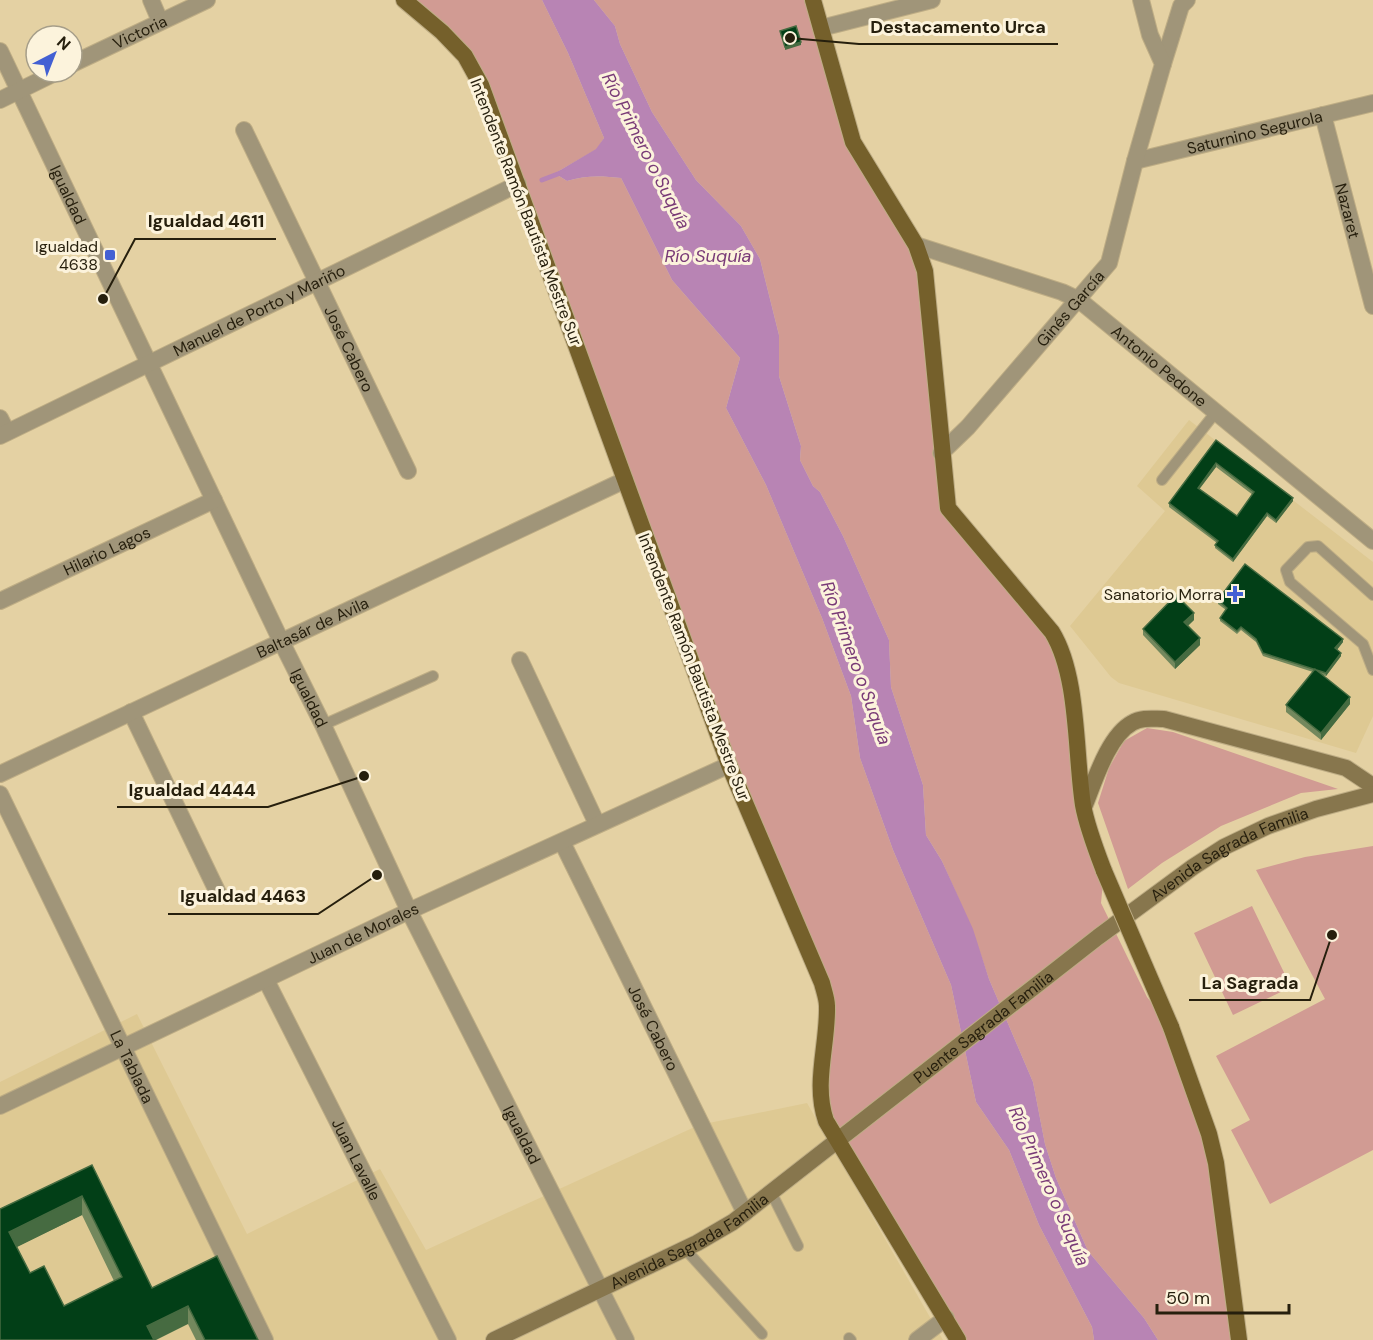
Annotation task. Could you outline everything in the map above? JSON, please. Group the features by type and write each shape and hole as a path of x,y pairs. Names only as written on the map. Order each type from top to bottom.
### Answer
{"main road":[{"name":"Intendente Ramón Bautista Mestre Sur","path":"404,0 442,32 465,56 481,85 729,765 822,983 827,1004 819,1091 826,1121 946,1318 957,1340"},
{"path":"813,0 853,142 916,245 925,271 948,508 1047,625 1060,644 1068,672 1084,807 1104,871 1171,1027 1209,1134 1239,1340"},
{"path":"1084,807 1110,747 1122,730 1145,718 1164,719 1346,768 1373,786"},
{"name":"Avenida Sagrada Familia","path":"1098,937 1193,867 1246,836 1316,809 1373,794"},
{"name":"Puente Sagrada Familia","path":"868,1116 1098,937"},
{"name":"Avenida Sagrada Familia","path":"494,1340 718,1232 868,1116"}],"street":[{"path":"151,0 160,21"},
{"name":"Victoria","path":"84,58 207,0"},
{"path":"821,28 932,0"},
{"path":"1141,0 1150,35 1163,64"},
{"name":"Ginés García","path":"941,453 968,427 1109,263 1163,64 1181,6 1187,0"},
{"name":"Igualdad","path":"0,51 323,725 408,911 601,1289 624,1339"},
{"path":"0,100 33,84"},
{"name":"Saturnino Segurola","path":"1135,161 1373,103"},
{"name":"Nazaret","path":"1323,115 1373,306"},
{"name":"José Cabero","path":"244,129 408,471"},
{"name":"Manuel de Porto y Mariño","path":"2,429 149,364 518,184"},
{"name":"Antonio Pedone","path":"916,245 1062,292 1079,300 1373,541"},
{"name":"Baltasár de Avila","path":"0,774 625,480"},
{"name":"Hilario Lagos","path":"0,602 214,500"},
{"path":"520,660 597,824"},
{"path":"131,712 218,893"},
{"name":"Juan de Morales","path":"0,1107 408,911 729,765"},
{"name":"La Tablada","path":"0,794 265,1340"},
{"name":"José Cabero","path":"562,842 745,1213"},
{"name":"Juan Lavalle","path":"266,980 448,1340"},
{"path":"917,1340 946,1318"}],"lane":[{"path":"1162,480 1216,412"},
{"path":"1373,595 1318,546 1308,547 1286,570 1290,582 1363,644 1373,670"},
{"path":"323,725 433,676"},
{"path":"771,1192 798,1246"},
{"path":"685,1249 762,1334"}],"shaded area":[{"path":"404,0 542,0 568,53 604,138 597,149 557,172 559,176 567,181 594,176 621,178 672,280 740,358 726,408 766,485 822,618 851,696 860,758 893,850 951,985 976,1102 1009,1150 1039,1225 1092,1327 1094,1340 958,1340 826,1121 827,1004 729,765 481,85"},
{"path":"594,0 813,0 848,131 916,245 945,498 1060,644 1084,807 1104,871 1101,903 1147,997 1171,1027 1209,1134 1239,1340 1158,1340 1144,1318 1088,1251 1056,1178 1045,1144 1033,1082 989,979 972,929 942,861 926,835 923,785 891,687 889,640 843,536 800,460 801,446 779,376 779,335 760,259 741,226 696,180 652,112 620,44 615,26"},
{"name":"Sanatorio Morra","path":"1189,420 1373,562 1373,716 1356,753 1119,683 1111,677 1070,626 1165,511 1137,486"},
{"path":"1147,728 1173,732 1338,789 1301,793 1221,826 1162,863 1128,889 1098,803 1109,768 1124,741"},
{"path":"1373,846 1373,1150 1270,1204 1231,1130 1250,1120 1216,1056 1325,999 1256,870 1305,857"},
{"path":"1252,906 1291,987 1233,1015 1194,933"},
{"path":"137,1014 247,1234 380,1169 426,1250 699,1125 807,1103 943,1340 0,1340 0,1082"}],"water":[{"name":"Río Suquía","path":"542,0 594,0 615,26 620,44 652,112 696,180 741,226 760,259 779,335 779,376 801,446 800,460 843,536 889,640 891,687 923,785 926,835 942,861 973,929 989,979 1033,1082 1045,1144 1056,1178 1088,1251 1144,1318 1158,1340 1094,1340 1092,1327 1039,1225 1009,1150 976,1102 951,985 893,850 860,758 851,696 822,618 766,485 726,408 740,358 672,280 621,178 594,176 567,181 559,176 557,172 596,149 604,138 568,53"}],"building":[{"path":"796,26 801,42 785,47 780,31"},
{"path":"1216,440 1293,498 1276,520 1267,513 1233,559 1215,545 1218,541 1169,503","holes":["1216,463 1254,492 1237,516 1198,488"]},
{"path":"1245,564 1343,639 1335,648 1341,653 1326,673 1263,653 1256,639 1241,627 1237,631 1220,618 1227,608 1218,600"},
{"path":"1176,595 1194,613 1184,622 1200,638 1175,662 1143,629"},
{"path":"1315,669 1350,697 1321,733 1286,705"},
{"path":"92,1165 152,1288 217,1256 258,1340 205,1340 188,1306 147,1326 154,1340 0,1340 0,1209","holes":["82,1196 122,1277 64,1306 44,1266 30,1273 9,1232"]}],"waterway":[{"path":"542,180 563,172"}],"place":[{"name":"Destacamento Urca","path":"790,38"},
{"name":"Igualdad 4638","path":"110,255"},
{"name":"Igualdad 4611","path":"103,299"},
{"name":"Sanatorio Morra","path":"1235,594"},
{"name":"Igualdad 4444","path":"364,776"},
{"name":"Igualdad 4463","path":"377,875"},
{"name":"La Sagrada","path":"1332,935"}],"water label":[{"name":"Río Primero o Suquía","path":"646,151"},
{"name":"Río Primero o Suquía","path":"856,663"},
{"name":"Río Primero o Suquía","path":"1049,1186"}]}
